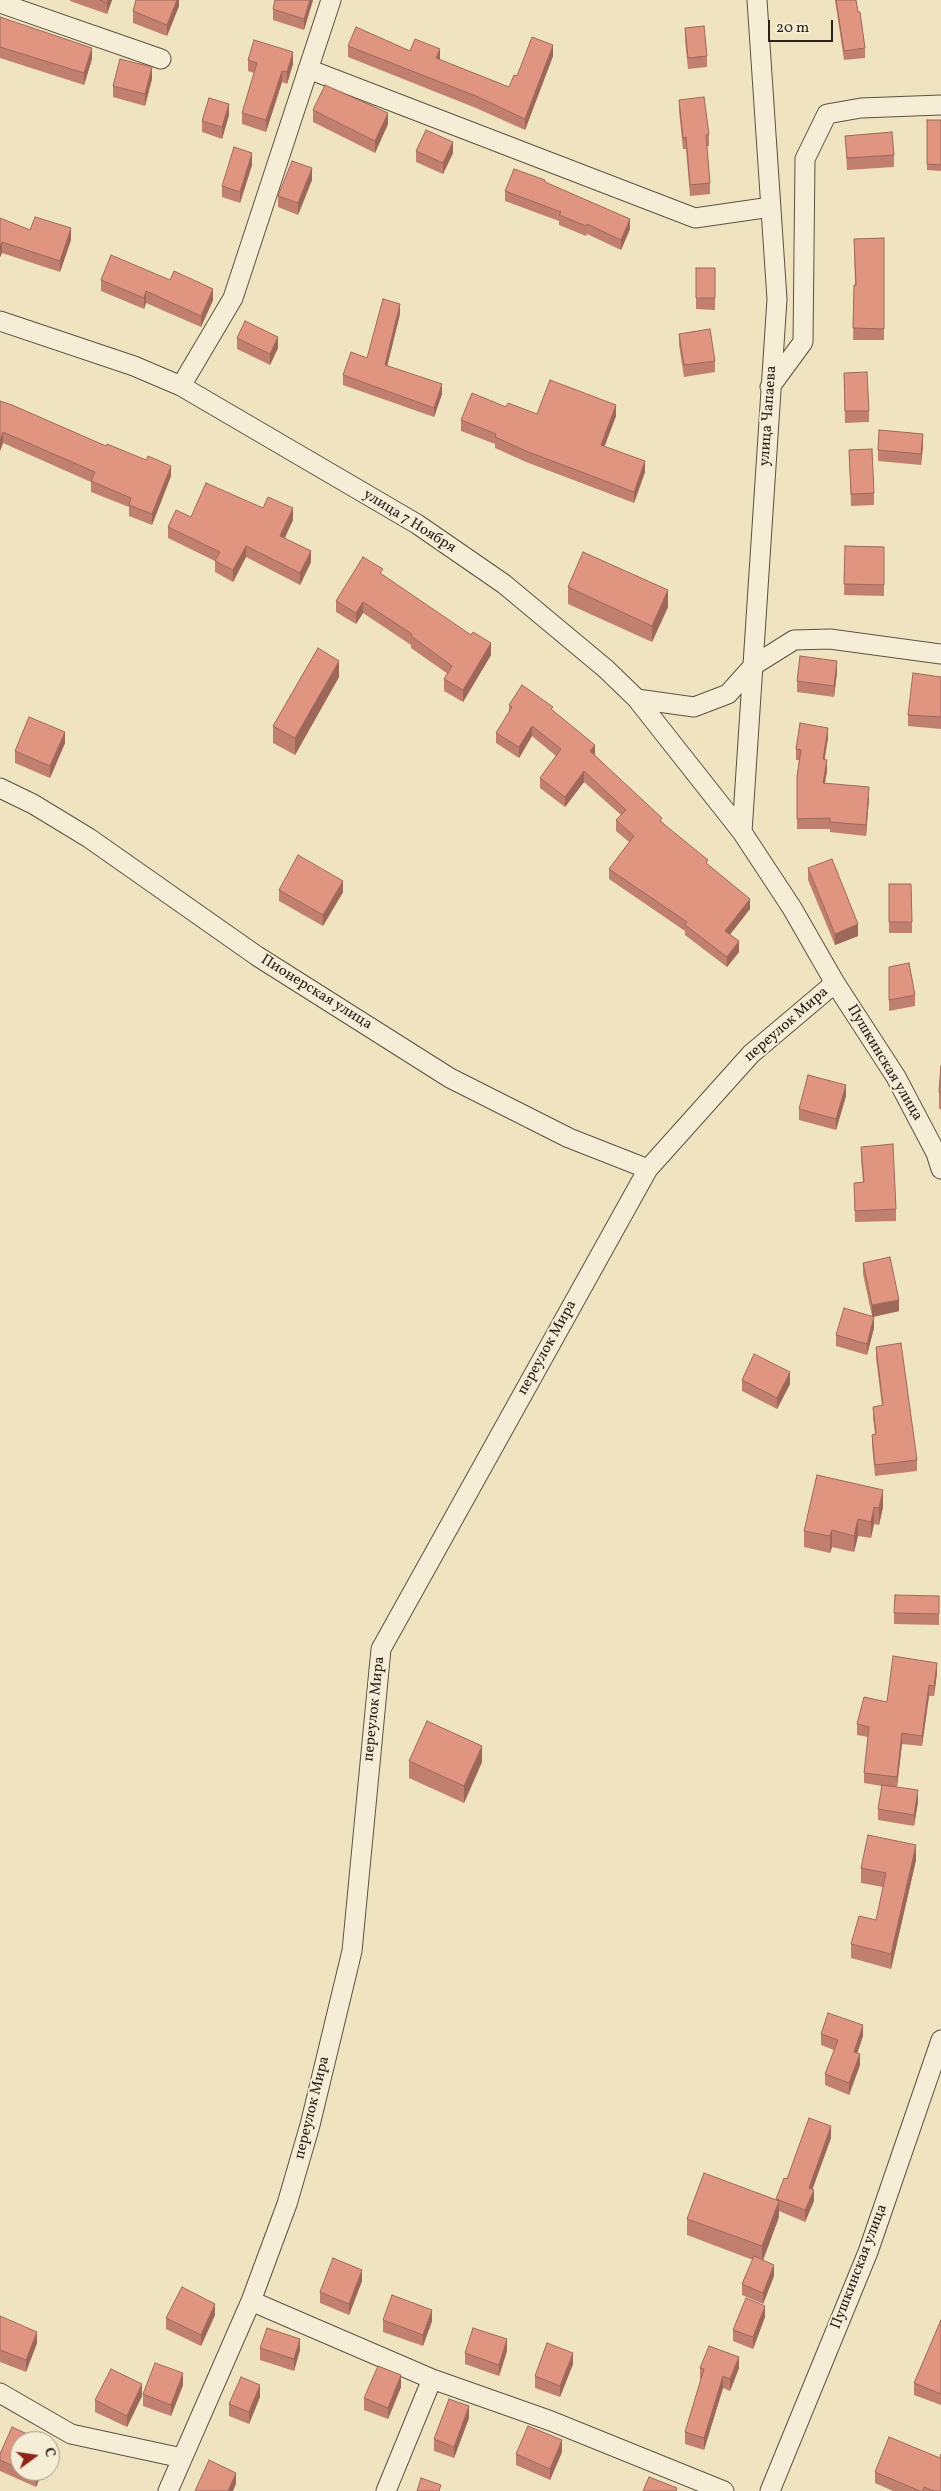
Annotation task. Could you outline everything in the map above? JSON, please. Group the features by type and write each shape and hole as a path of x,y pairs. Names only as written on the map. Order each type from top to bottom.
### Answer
{"street":[{"path":"182,386 233,298 331,0"},
{"name":"улица Чапаева","path":"742,832 777,299 757,0"},
{"path":"0,3 161,60"},
{"path":"308,69 695,218 770,207"},
{"path":"770,387 803,342 805,160 827,114 862,108 941,105"},
{"name":"улица 7 Ноября","path":"0,320 134,366 182,386 425,530 504,584 606,668 637,699 742,832"},
{"path":"637,699 694,708 728,694 754,666 794,640 830,639 941,654"},
{"name":"Пионерская улица","path":"0,788 33,804 89,838 257,956 450,1078 569,1138 648,1169"},
{"name":"Пушкинская улица","path":"742,832 792,908 835,983 896,1077 936,1153 941,1169"},
{"name":"переулок Мира","path":"168,2491 250,2301 290,2195 310,2124 352,1951 381,1649 648,1169 751,1054 835,983"},
{"name":"Пушкинская улица","path":"770,2491 868,2252 941,2040"},
{"path":"250,2301 432,2379 551,2421 724,2491"},
{"path":"386,2491 432,2379"},
{"path":"0,2393 71,2434 182,2458"}],"building":[{"path":"136,0 177,0 167,25 133,11"},
{"path":"275,0 310,0 304,19 273,9"},
{"path":"836,0 856,0 858,12 860,12 865,48 844,51"},
{"path":"0,17 92,48 84,73 0,47"},
{"path":"704,26 707,56 688,58 685,28"},
{"path":"356,27 410,51 415,39 440,49 436,58 509,87 514,75 517,76 532,37 553,45 525,119 476,96 348,46"},
{"path":"254,40 293,52 287,72 282,71 266,120 242,113 257,63 248,60"},
{"path":"120,59 152,67 145,94 113,86"},
{"path":"325,85 388,113 375,141 313,110"},
{"path":"704,97 709,134 706,135 710,183 690,185 686,137 683,138 679,100"},
{"path":"209,98 229,104 222,127 202,121"},
{"path":"927,120 941,120 941,165 927,164"},
{"path":"426,130 453,142 443,163 416,151"},
{"path":"892,132 894,155 847,158 845,136"},
{"path":"234,147 252,153 240,192 222,186"},
{"path":"292,161 312,168 298,203 278,196"},
{"path":"514,169 545,180 545,182 630,219 621,240 587,224 586,226 559,215 561,212 505,191"},
{"path":"35,217 71,228 60,261 2,242 0,246 0,218 30,230"},
{"path":"884,238 884,329 853,328 854,285 856,285 854,239"},
{"path":"111,255 170,280 174,271 213,289 201,316 146,291 144,298 101,280"},
{"path":"696,268 715,268 715,298 696,298"},
{"path":"383,299 400,304 385,365 442,384 434,408 343,375 351,352 367,358"},
{"path":"245,321 278,337 270,354 237,338"},
{"path":"710,329 715,361 684,365 679,334"},
{"path":"867,372 869,411 845,411 844,373"},
{"path":"550,380 616,405 601,445 645,461 634,492 526,451 495,437 496,434 461,420 472,393 506,407 508,403 537,414"},
{"path":"0,401 106,446 107,444 146,460 148,456 171,466 152,514 129,505 131,498 91,481 95,472 3,432 0,441"},
{"path":"879,430 923,434 921,454 878,450"},
{"path":"872,449 874,493 851,494 849,450"},
{"path":"206,483 263,508 268,497 293,508 280,536 311,551 300,573 246,546 233,570 215,561 220,552 168,527 176,510 191,517"},
{"path":"845,546 884,547 884,585 844,584"},
{"path":"583,552 668,590 652,626 568,587"},
{"path":"363,557 383,569 380,573 471,635 473,632 491,643 463,690 444,679 452,666 411,636 412,634 363,602 356,613 336,601"},
{"path":"318,648 339,661 295,738 273,726"},
{"path":"800,656 837,661 834,686 797,681"},
{"path":"913,673 941,677 941,717 908,715"},
{"path":"522,685 553,707 551,709 595,745 590,751 662,818 660,821 708,860 706,863 750,899 725,931 739,941 727,957 685,925 687,922 609,869 634,836 616,820 626,810 584,771 565,797 540,778 561,749 532,726 519,747 496,733 512,707 509,705"},
{"path":"29,717 65,732 50,766 15,751"},
{"path":"800,723 828,728 823,759 827,760 823,783 869,787 866,825 830,822 830,818 797,819 797,776 801,750 796,749"},
{"path":"298,855 343,881 323,915 279,890"},
{"path":"832,859 858,924 835,934 808,868"},
{"path":"889,884 911,884 912,922 889,922"},
{"path":"909,963 915,995 889,1000 889,967"},
{"path":"941,1066 941,1092 939,1092"},
{"path":"808,1075 846,1085 836,1119 799,1109"},
{"path":"893,1144 896,1209 855,1211 854,1183 864,1182 861,1147"},
{"path":"890,1257 899,1300 872,1305 863,1263"},
{"path":"844,1308 874,1317 867,1344 836,1335"},
{"path":"901,1343 917,1460 875,1465 872,1435 876,1434 873,1407 883,1405 876,1347"},
{"path":"754,1354 790,1372 777,1398 742,1380"},
{"path":"817,1475 883,1490 879,1508 874,1507 871,1522 858,1519 854,1536 832,1530 830,1536 804,1531"},
{"path":"895,1595 939,1596 939,1614 894,1613"},
{"path":"893,1656 937,1663 934,1686 929,1685 922,1736 902,1733 897,1777 864,1773 869,1727 857,1724 864,1697 887,1702"},
{"path":"427,1721 482,1746 464,1786 409,1761"},
{"path":"882,1785 918,1790 914,1815 878,1809"},
{"path":"868,1835 916,1845 891,1954 851,1944 859,1916 876,1920 886,1873 861,1868"},
{"path":"828,2013 863,2025 854,2052 860,2054 849,2083 825,2074 838,2040 821,2034"},
{"path":"809,2118 831,2126 809,2188 814,2190 805,2210 776,2199 784,2178 787,2179"},
{"path":"704,2173 779,2201 762,2246 687,2219"},
{"path":"754,2256 774,2265 763,2293 742,2284"},
{"path":"333,2258 362,2270 349,2304 320,2292"},
{"path":"182,2287 215,2304 201,2335 166,2318"},
{"path":"392,2295 432,2310 423,2335 383,2320"},
{"path":"746,2298 765,2306 753,2337 733,2330"},
{"path":"0,2316 37,2332 26,2360 0,2350"},
{"path":"941,2320 941,2394 914,2383"},
{"path":"267,2328 300,2339 294,2359 260,2348"},
{"path":"473,2328 507,2339 499,2365 465,2353"},
{"path":"547,2343 573,2353 560,2386 535,2376"},
{"path":"709,2346 739,2357 730,2379 723,2376 704,2438 685,2432 704,2369 700,2368"},
{"path":"155,2363 183,2373 171,2405 143,2394"},
{"path":"378,2366 401,2375 388,2408 364,2398"},
{"path":"111,2369 142,2384 127,2416 95,2400"},
{"path":"241,2377 260,2385 249,2412 229,2404"},
{"path":"449,2399 469,2406 454,2447 434,2439"},
{"path":"528,2426 562,2440 550,2469 516,2454"},
{"path":"12,2427 21,2431 10,2431"},
{"path":"10,2432 10,2464 0,2460 0,2454"},
{"path":"889,2437 940,2458 941,2454 941,2491 934,2491 924,2487 923,2491 920,2491 875,2472"},
{"path":"209,2460 236,2473 228,2491 195,2491"},
{"path":"649,2477 677,2488 676,2491 643,2491"},
{"path":"421,2478 441,2485 439,2491 417,2491"}]}
